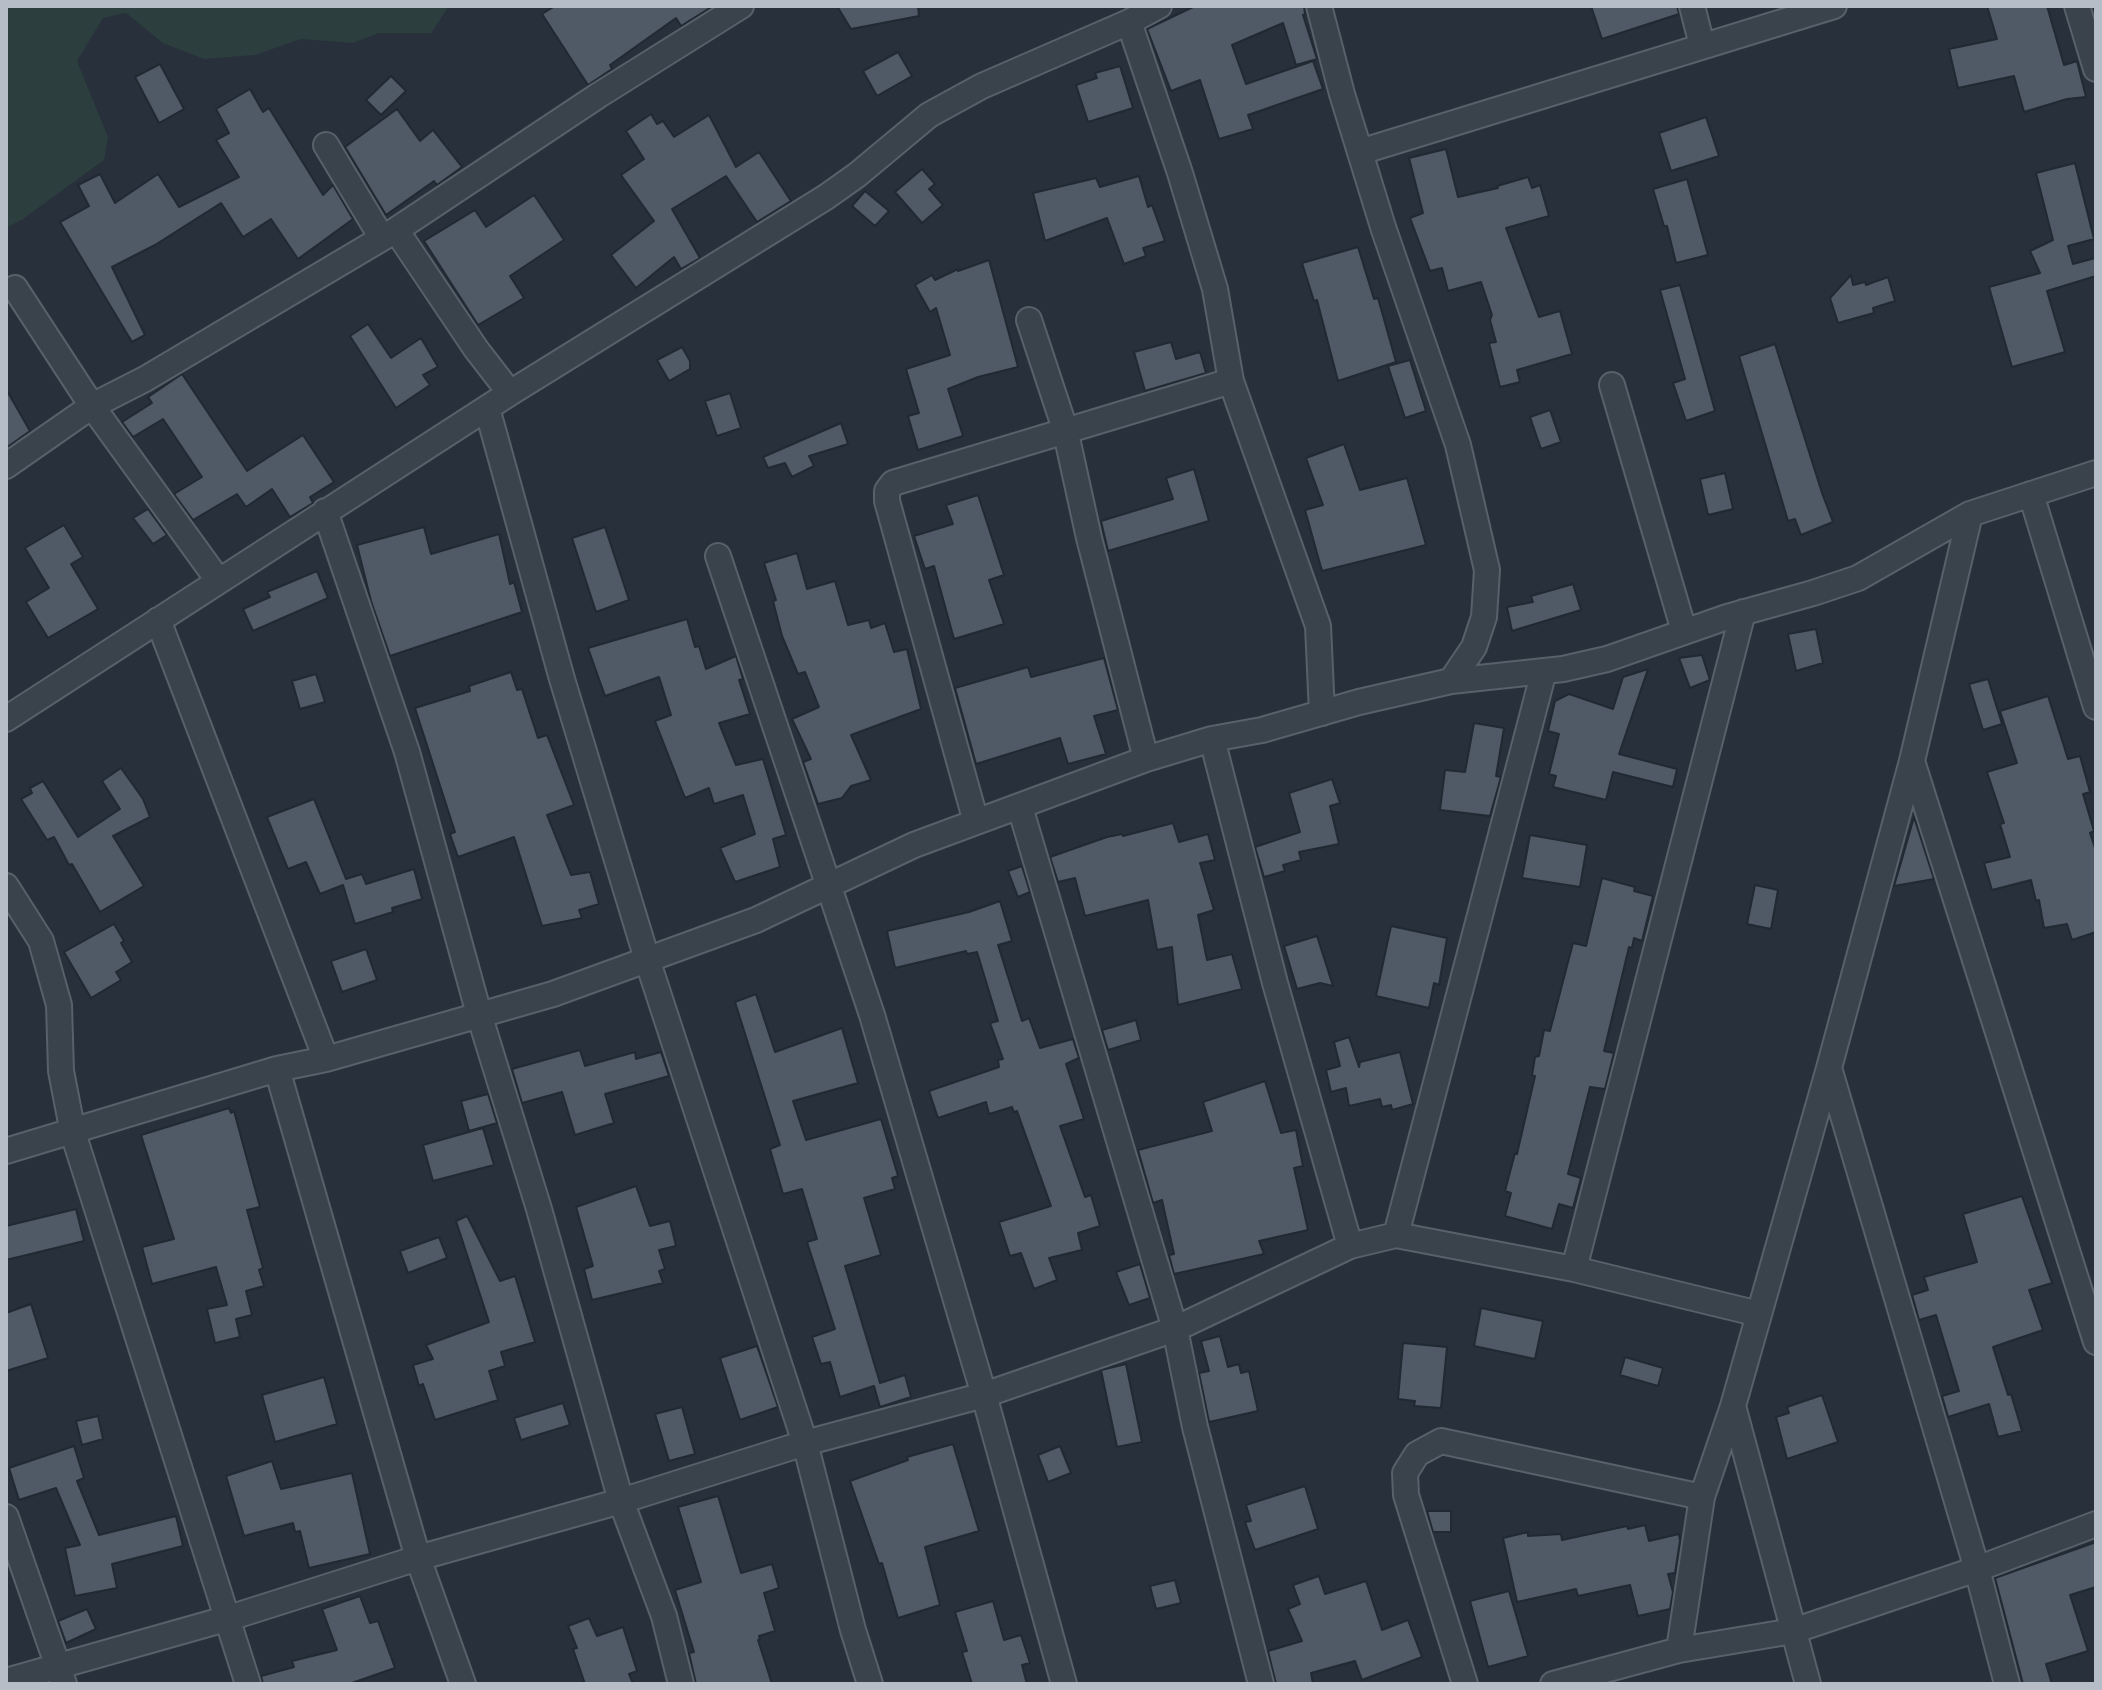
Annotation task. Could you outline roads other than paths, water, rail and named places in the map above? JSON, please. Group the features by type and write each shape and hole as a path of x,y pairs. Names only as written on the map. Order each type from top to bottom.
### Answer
{"street":[{"path":"6,466 92,406 145,379 389,234 599,95 741,6"},
{"path":"6,719 510,393 826,197 929,115 982,86 1159,6"},
{"path":"1319,6 1383,227 1458,445 1487,570 1484,617 1474,647 1451,681"},
{"path":"1692,6 1702,45"},
{"path":"1360,152 1834,6"},
{"path":"2077,6 2096,69"},
{"path":"1129,22 1215,289 1231,381 1318,626 1322,713"},
{"path":"326,145 389,234 510,393"},
{"path":"15,288 92,406 218,580"},
{"path":"1029,320 1065,429 1089,538 1146,759"},
{"path":"976,822 887,501 887,491 893,483 1231,381"},
{"path":"1612,385 1684,631"},
{"path":"487,408 562,679 647,959 805,1443 870,1684"},
{"path":"6,1151 277,1069 326,1059 553,994 756,920 914,845 1146,759 1212,739 1262,730 1451,681 1563,669 1607,659 1684,631 1858,578 1970,514 2096,473"},
{"path":"2031,494 2096,707"},
{"path":"325,511 407,752 479,1014 539,1209 621,1501 664,1616 681,1684"},
{"path":"1679,1650 1702,1497 1733,1406 1829,1068 1912,761 1970,514"},
{"path":"718,556 872,1015 984,1395 1064,1684"},
{"path":"1574,1269 1743,612"},
{"path":"158,620 326,1059"},
{"path":"1396,1235 1544,671"},
{"path":"1212,739 1275,983 1350,1246"},
{"path":"1912,761 2096,1342"},
{"path":"1020,807 1175,1329 1195,1427 1261,1684"},
{"path":"6,886 41,941 59,1005 61,1071 73,1133 248,1684"},
{"path":"1829,1068 1977,1569 2007,1684"},
{"path":"277,1069 418,1558 463,1684"},
{"path":"6,1681 61,1674 418,1558 621,1501 805,1443 984,1395 1175,1329 1350,1246 1396,1235 1574,1269 1759,1314"},
{"path":"1733,1406 1808,1684"},
{"path":"1465,1684 1406,1495 1405,1473 1417,1454 1441,1441 1702,1497"},
{"path":"6,1517 61,1674"},
{"path":"1553,1684 1679,1650 1793,1631 1977,1569 2096,1524"}]}
